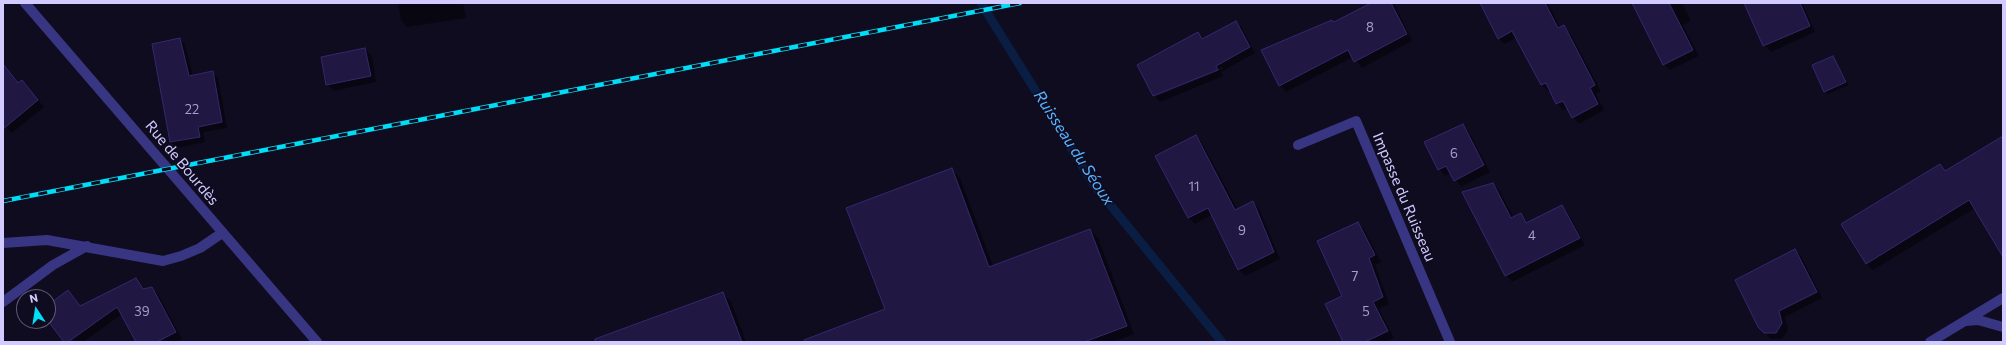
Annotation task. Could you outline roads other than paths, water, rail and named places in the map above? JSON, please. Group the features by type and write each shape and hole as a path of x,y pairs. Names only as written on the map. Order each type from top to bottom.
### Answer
{"street":[{"name":"Rue de Bourdès","path":"25,3 317,342"},
{"name":"Impasse du Ruisseau","path":"1298,145 1356,121 1450,342"},
{"path":"3,243 46,240 87,246 163,261 181,256 200,248 222,233"},
{"path":"3,302 53,266 87,246"},
{"path":"1930,342 2003,298"},
{"path":"1965,321 1978,320 2003,328"}],"waterway":[{"name":"Ruisseau du Séoux","path":"981,3 1094,185 1222,342"}],"railway":[{"path":"3,201 1020,3"}]}
